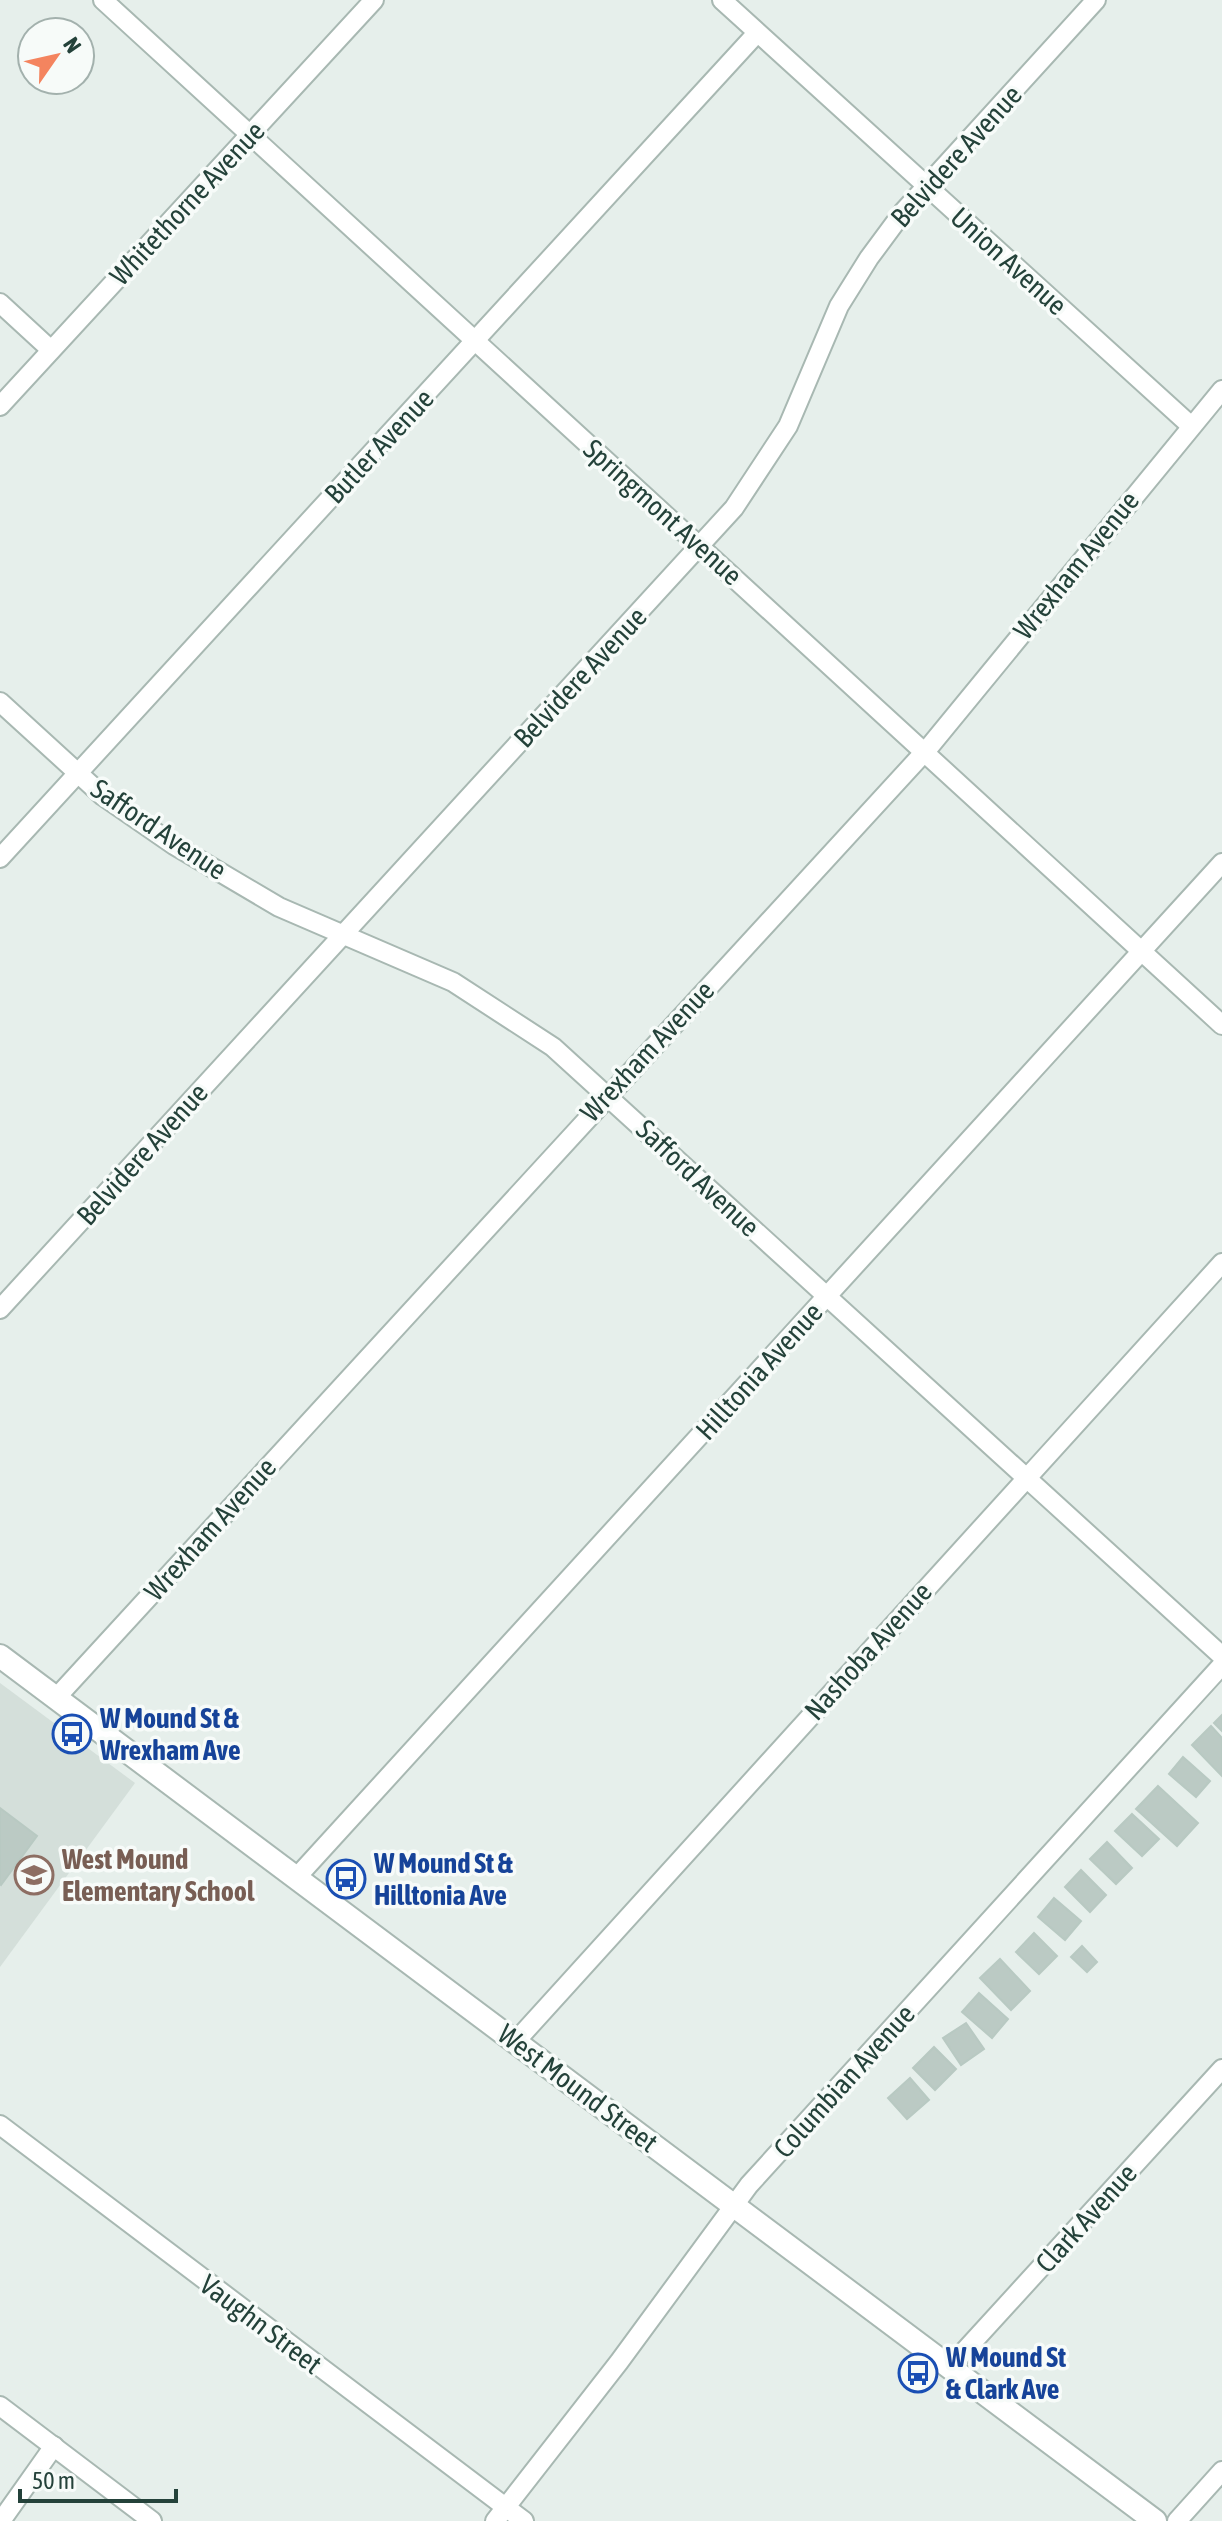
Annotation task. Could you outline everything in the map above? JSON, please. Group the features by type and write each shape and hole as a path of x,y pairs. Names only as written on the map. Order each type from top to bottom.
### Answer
{"street":[{"name":"Springmont Avenue","path":"103,0 1222,1025"},
{"name":"Whitethorne Avenue","path":"0,406 374,0"},
{"name":"Union Avenue","path":"722,0 1190,425"},
{"name":"Belvidere Avenue","path":"0,1309 734,508 788,426 839,306 869,258 926,187 1096,0"},
{"name":"Butler Avenue","path":"0,858 757,33"},
{"path":"0,303 51,350"},
{"name":"Wrexham Avenue","path":"56,1698 924,752 1190,425 1222,390"},
{"name":"Safford Avenue","path":"0,702 103,796 174,845 279,907 453,982 490,1003 553,1047 1222,1656"},
{"name":"Hilltonia Avenue","path":"296,1878 1222,863"},
{"name":"Nashoba Avenue","path":"516,2041 1222,1263"},
{"name":"West Mound Street","path":"0,1656 734,2204 1146,2519"},
{"name":"Columbian Avenue","path":"500,2514 619,2362 734,2204 1222,1665"},
{"name":"Clark Avenue","path":"949,2368 1222,2069"},
{"name":"Vaughn Street","path":"0,2125 500,2514 524,2521"},
{"path":"0,2406 152,2521"},
{"path":"1,2521 54,2446"},
{"path":"1177,2521 1222,2471"}],"shaded area":[{"name":"West Mound Elementary School","path":"0,1683 135,1783 0,1967"}],"building":[{"path":"1222,1715 1222,1731 1214,1723"},
{"path":"1211,1726 1222,1738 1222,1776 1192,1745"},
{"path":"1183,1757 1210,1781 1196,1797 1169,1774"},
{"path":"1158,1786 1198,1823 1177,1846 1136,1809"},
{"path":"0,1808 37,1836 1,1885 0,1884"},
{"path":"1132,1814 1159,1839 1142,1856 1115,1831"},
{"path":"1107,1842 1132,1868 1116,1884 1090,1859"},
{"path":"1081,1870 1106,1895 1090,1912 1065,1887"},
{"path":"1054,1898 1081,1921 1065,1940 1038,1917"},
{"path":"1034,1933 1057,1956 1039,1974 1016,1952"},
{"path":"1082,1946 1097,1962 1087,1972 1071,1957"},
{"path":"1000,1959 1030,1991 1011,2010 980,1978"},
{"path":"979,1993 1008,2019 992,2038 962,2012"},
{"path":"966,2023 984,2049 961,2065 943,2038"},
{"path":"934,2047 956,2069 935,2090 913,2068"},
{"path":"910,2078 929,2100 907,2119 888,2098"}],"place":[{"name":"W Mound St & Wrexham Ave","path":"72,1734"},
{"name":"West Mound Elementary School","path":"34,1875"},
{"name":"W Mound St & Hilltonia Ave","path":"346,1879"},
{"name":"W Mound St & Clark Ave","path":"918,2373"}]}
